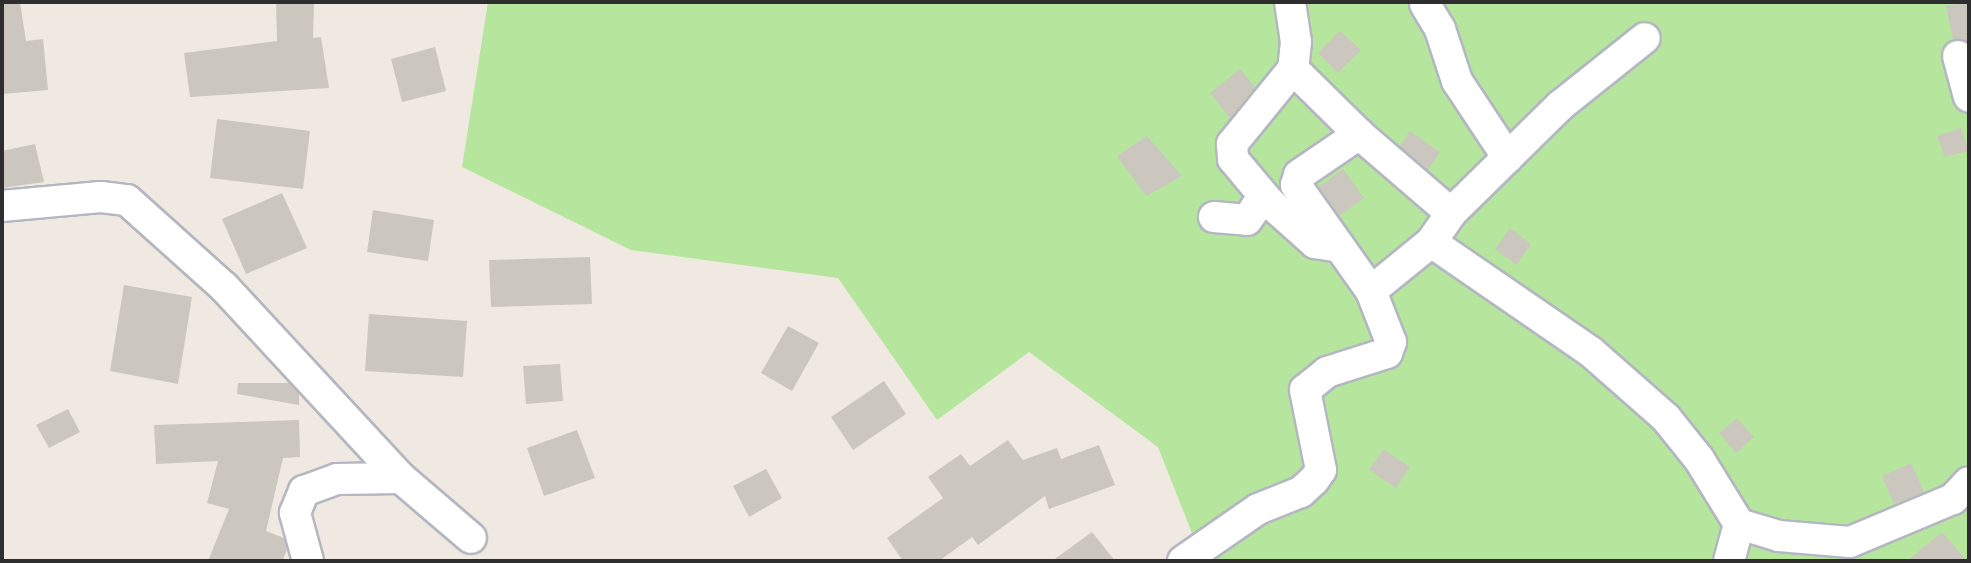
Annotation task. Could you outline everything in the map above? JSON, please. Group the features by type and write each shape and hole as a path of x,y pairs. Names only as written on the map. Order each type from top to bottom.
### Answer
{"street":[{"path":"1290,2 1296,42 1293,69 1232,144 1233,159 1269,202 1315,243 1340,247"},
{"path":"1424,4 1440,29 1457,80 1508,158"},
{"path":"1371,291 1431,242 1451,212 1561,105 1645,38"},
{"path":"1958,56 1969,97"},
{"path":"1293,69 1359,134 1451,212"},
{"path":"1183,561 1258,509 1301,492 1321,470 1305,390 1327,373 1387,353 1391,342 1371,291 1296,185 1299,175 1359,134"},
{"path":"2,206 101,197 127,200 224,287 401,478 471,538"},
{"path":"1214,217 1247,220 1256,207 1269,202"},
{"path":"1431,242 1633,385 1699,459 1739,523 1779,536 1850,542 1953,499 1969,482"},
{"path":"308,561 295,513 304,491 337,479 401,478"},
{"path":"1729,561 1739,523"}],"green space":[{"path":"488,2 1969,2 1969,561 1203,561 1158,447 1029,352 937,420 838,278 631,250 462,167"}],"building":[{"path":"2,2 20,2 26,41 43,39 48,90 3,94"},
{"path":"276,2 314,2 313,38 321,37 329,88 190,97 184,53 277,41"},
{"path":"1969,2 1969,43 1953,39 1946,6"},
{"path":"1340,31 1361,50 1338,73 1318,53"},
{"path":"435,47 446,91 402,102 391,59"},
{"path":"1240,69 1255,87 1230,118 1210,93"},
{"path":"217,119 310,131 303,189 210,178"},
{"path":"1961,128 1969,151 1945,157 1937,136"},
{"path":"1410,131 1440,152 1428,170 1400,146"},
{"path":"1147,136 1182,176 1146,196 1117,156"},
{"path":"35,144 44,182 2,188 2,151"},
{"path":"1343,169 1364,198 1339,216 1319,187"},
{"path":"282,193 307,248 246,274 222,219"},
{"path":"373,210 434,220 428,261 367,252"},
{"path":"1510,228 1531,244 1516,265 1495,249"},
{"path":"590,257 592,304 491,307 489,260"},
{"path":"124,285 192,297 178,384 110,371"},
{"path":"369,314 467,321 463,377 365,371"},
{"path":"788,326 819,343 792,391 761,373"},
{"path":"560,364 563,401 526,404 523,366"},
{"path":"884,381 906,414 853,450 831,417"},
{"path":"238,383 289,383 299,394 299,405 237,394"},
{"path":"68,409 80,432 49,448 36,425"},
{"path":"1737,418 1754,437 1736,453 1719,433"},
{"path":"299,420 300,457 283,458 266,531 284,538 287,550 282,561 208,561 229,509 207,503 218,461 156,464 154,425"},
{"path":"577,430 595,478 544,496 527,448"},
{"path":"1008,440 1023,460 1057,448 1061,459 1099,445 1115,485 1049,509 1045,496 978,545 972,537 939,561 903,561 887,538 943,498 928,477 961,454 970,466"},
{"path":"1383,449 1410,467 1396,488 1369,470"},
{"path":"1911,463 1924,492 1894,504 1882,476"},
{"path":"766,469 782,498 749,517 733,486"},
{"path":"1092,532 1115,561 1052,561"},
{"path":"1942,532 1967,561 1907,561"}]}
